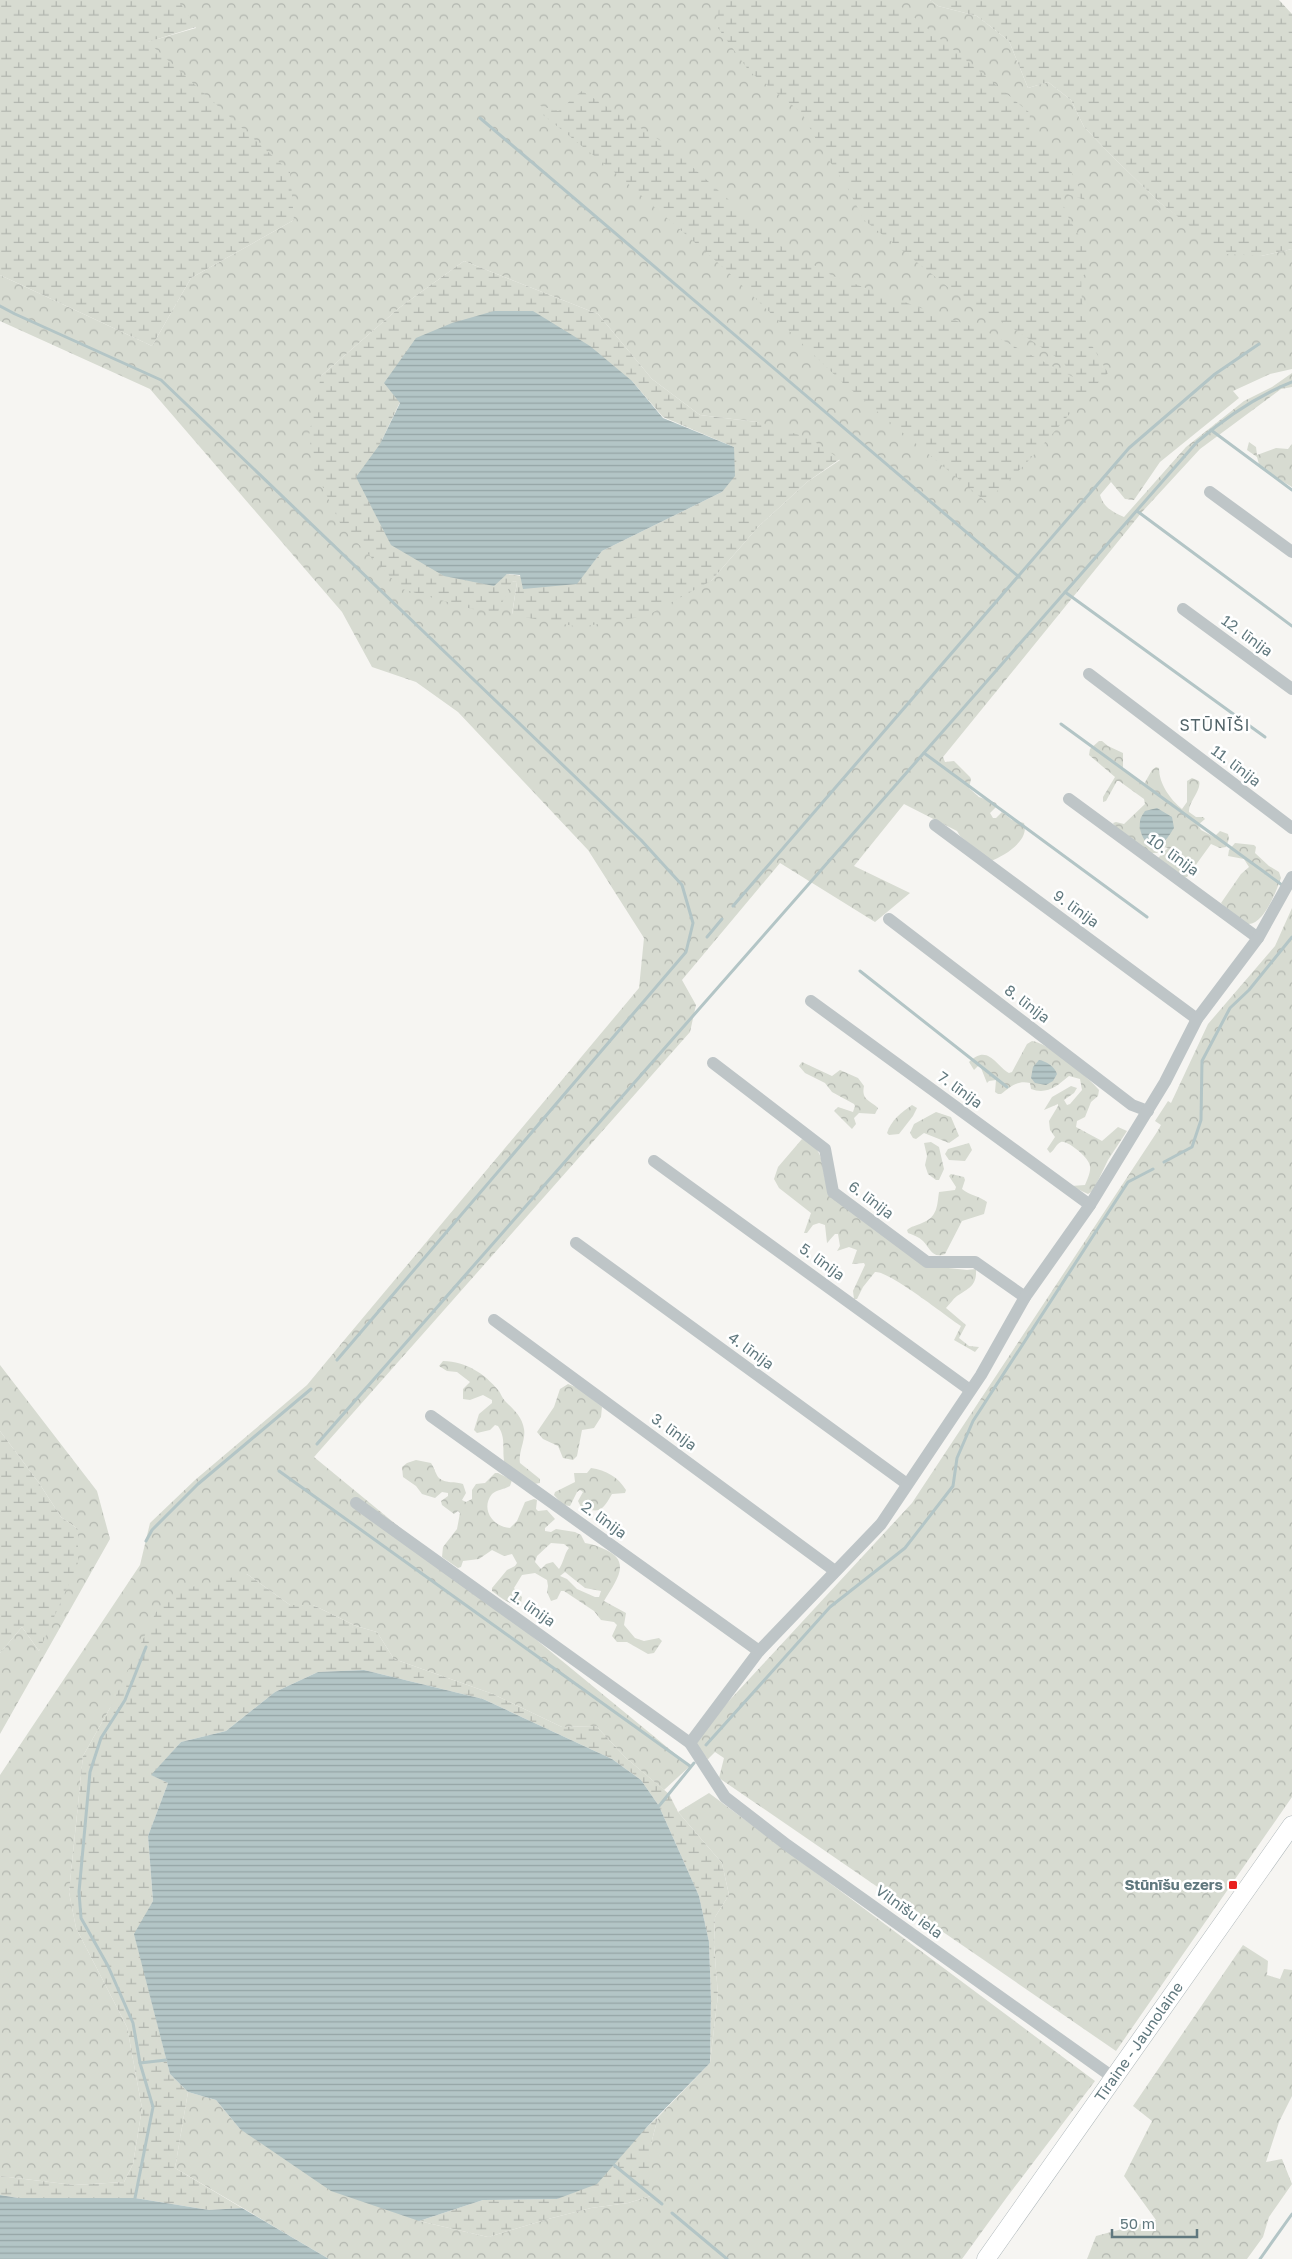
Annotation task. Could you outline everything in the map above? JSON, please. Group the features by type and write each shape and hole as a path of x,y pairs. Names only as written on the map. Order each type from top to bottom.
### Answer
{"main road":[{"name":"Tīraine - Jaunolaine","path":"986,2259 1292,1824"}],"street":[{"path":"1210,492 1292,552"},
{"name":"12. līnija","path":"1182,609 1292,688"},
{"name":"11. līnija","path":"1089,674 1292,828"},
{"name":"10. līnija","path":"1069,799 1258,938"},
{"name":"9. līnija","path":"935,825 1197,1019"},
{"path":"690,1743 760,1651 881,1524 981,1375 1025,1297 1090,1205 1182,1052 1197,1019 1258,938 1292,877"},
{"name":"8. līnija","path":"889,919 1132,1105 1148,1111"},
{"name":"7. līnija","path":"811,1001 1090,1205"},
{"name":"6. līnija","path":"713,1063 825,1149 833,1192 927,1262 975,1262 1025,1297"},
{"name":"5. līnija","path":"654,1161 970,1390"},
{"name":"4. līnija","path":"576,1244 907,1484"},
{"name":"3. līnija","path":"494,1320 835,1571"},
{"name":"2. līnija","path":"431,1416 760,1651"},
{"name":"1. līnija","path":"356,1503 690,1743 700,1757"},
{"name":"Vilnīšu iela","path":"700,1757 726,1797 787,1845 1114,2078"}],"green space":[{"path":"0,0 178,0 196,27 148,42 290,172 294,220 191,278 152,346 0,275"},
{"path":"177,0 930,0 938,6 977,16 1009,41 1028,88 1048,82 1071,100 1084,127 1159,202 1186,222 1261,256 1292,249 1292,369 1270,374 1233,391 1239,398 1160,462 1134,500 1125,499 1111,482 1100,495 1106,506 1124,517 1186,447 1244,401 1272,387 1292,373 1292,387 1281,389 1200,449 1142,512 943,757 945,762 954,761 970,777 969,788 979,797 996,803 997,806 990,813 993,818 996,818 1002,812 1012,820 1024,823 1025,830 1020,842 1009,852 991,861 960,836 957,831 904,804 854,866 910,893 875,922 780,863 682,980 696,1005 690,1032 314,1457 690,1766 664,1790 626,1758 596,1726 562,1727 493,1694 394,1659 377,1632 356,1626 313,1605 290,1605 247,1574 110,1708 83,1756 69,1892 76,1928 127,2027 142,2108 133,2164 124,2182 74,2185 0,2176 0,1775 140,1565 150,1523 195,1480 307,1385 639,988 644,938 588,850 458,712 416,682 372,667 342,612 150,389 0,321 0,275 152,346 191,278 294,220 0,33 147,42 196,28","holes":["464,261 598,314 652,379 700,415 757,422 840,460 807,482 758,527 711,581 512,614 517,582 512,581 321,376 399,308"]},
{"path":"719,0 893,0 1030,113 1029,133 1068,165 1085,200 1059,191 1066,213 1087,250 1089,271 1081,277 1082,303 1090,342 1108,373 1077,405 1034,455 985,501 843,383 725,269 618,175 527,102 558,111 582,91 669,146 779,245 833,276 987,332 1075,378 1062,361 1017,331 963,299 864,220 846,185 820,147 802,113 749,71 718,28"},
{"path":"930,0 1279,0 1292,14 1292,249 1261,256 1226,254 1159,202 1115,159 1084,127 1071,100 1048,82 1028,88 1009,41 977,16 938,6"},
{"path":"464,261 598,314 652,379 700,415 757,422 809,438 840,459 807,482 758,527 711,581 646,616 580,627 512,615 517,582 512,581 498,612 472,609 402,589 342,527 314,469 309,435 321,376 399,308","holes":["632,381 663,417 734,447 722,492 602,551 576,584 507,574 494,586 444,576 391,545 356,477 380,444 400,402"]},
{"path":"1249,442 1256,447 1257,455 1276,448 1288,449 1292,444 1292,487 1260,468 1257,457 1247,450"},
{"path":"1099,741 1123,753 1123,770 1144,784 1152,770 1156,767 1159,768 1159,774 1166,791 1182,809 1187,802 1187,781 1192,778 1199,781 1199,788 1189,808 1189,812 1196,817 1203,817 1205,819 1198,825 1201,830 1214,837 1220,831 1228,834 1229,839 1226,847 1220,848 1211,844 1187,877 1184,877 1158,858 1168,848 1163,847 1157,853 1147,853 1117,829 1113,823 1124,824 1145,804 1144,799 1117,781 1106,801 1103,802 1103,797 1115,777 1089,755 1090,749"},
{"path":"1235,843 1254,845 1256,847 1255,853 1269,866 1279,872 1281,878 1268,908 1257,921 1251,924 1244,923 1238,919 1221,903 1241,874 1249,867 1244,859 1228,856 1229,850"},
{"path":"1292,908 1292,1797 1116,2051 719,1778 724,1758 715,1752 708,1759 690,1743 912,1503 1157,1132 1161,1125 1155,1121 1168,1101 1171,1103 1208,1024 1275,946"},
{"path":"1032,1041 1047,1047 1057,1054 1078,1070 1099,1090 1098,1096 1091,1102 1085,1117 1077,1121 1076,1127 1102,1141 1118,1127 1127,1131 1108,1160 1093,1191 1088,1194 1071,1186 1085,1185 1088,1178 1090,1166 1083,1155 1064,1142 1059,1143 1050,1153 1047,1149 1055,1137 1050,1130 1049,1121 1058,1104 1044,1110 1052,1097 1071,1086 1077,1088 1074,1093 1064,1100 1067,1105 1070,1104 1082,1090 1080,1079 1069,1076 1056,1086 1042,1091 1031,1089 1030,1083 1021,1082 998,1094 995,1092 996,1080 987,1083 981,1068 978,1066 974,1070 969,1062 981,1055 987,1055 1004,1070 1009,1073 1012,1072 1027,1044"},
{"path":"802,1062 832,1076 840,1070 858,1078 864,1086 865,1097 878,1108 875,1114 859,1113 854,1118 856,1124 852,1129 834,1111 838,1107 853,1112 854,1104 832,1092 825,1083 805,1073 799,1066"},
{"path":"912,1105 917,1108 913,1116 899,1134 889,1135 887,1133 894,1120"},
{"path":"936,1112 951,1117 959,1136 949,1143 924,1133 916,1139 913,1138 910,1133 914,1124"},
{"path":"802,1139 814,1146 820,1155 825,1179 930,1266 967,1270 976,1269 974,1283 956,1297 946,1308 966,1325 959,1338 969,1346 979,1347 975,1352 954,1340 961,1326 917,1294 882,1273 875,1272 863,1287 857,1299 854,1299 853,1291 865,1265 864,1263 852,1264 857,1250 849,1247 837,1251 840,1246 838,1234 835,1234 827,1243 825,1225 819,1223 813,1225 807,1233 804,1233 811,1213 779,1188 774,1179 778,1167"},
{"path":"931,1142 939,1147 944,1169 939,1180 928,1174 925,1165 927,1156 924,1143"},
{"path":"969,1143 972,1150 965,1161 949,1160 945,1154 948,1149"},
{"path":"951,1174 964,1177 962,1189 987,1202 984,1214 962,1221 945,1254 937,1255 916,1236 908,1233 907,1230 927,1220 934,1214 939,1192 955,1190 956,1187 949,1176"},
{"path":"443,1361 467,1366 481,1374 499,1391 504,1400 517,1413 523,1424 524,1433 520,1463 540,1479 540,1483 534,1484 505,1465 503,1440 498,1426 495,1425 490,1430 477,1433 474,1430 479,1414 492,1403 492,1400 483,1395 470,1400 463,1399 463,1389 470,1382 457,1372 447,1371 439,1366"},
{"path":"0,1365 97,1491 110,1539 0,1734 0,1653 22,1627 39,1651 78,1529 61,1517 39,1483 0,1431"},
{"path":"568,1384 578,1388 602,1407 601,1417 594,1428 582,1430 577,1456 573,1460 563,1458 558,1446 543,1439 537,1432 554,1407 560,1389"},
{"path":"0,1431 39,1483 61,1517 78,1529 78,1563 39,1651 22,1627 0,1653"},
{"path":"416,1460 431,1463 441,1480 463,1484 466,1493 462,1500 466,1502 472,1499 472,1490 476,1484 485,1483 495,1473 498,1473 512,1480 510,1486 492,1494 487,1505 490,1516 498,1524 510,1528 517,1521 525,1502 534,1499 537,1500 536,1509 538,1511 547,1510 555,1519 545,1528 545,1531 551,1532 556,1529 575,1532 581,1535 585,1543 613,1554 618,1559 620,1565 619,1572 604,1601 626,1613 624,1625 635,1638 644,1641 659,1638 662,1641 654,1653 648,1654 627,1642 617,1642 612,1636 617,1625 614,1622 601,1620 594,1611 564,1591 561,1591 557,1599 551,1601 547,1592 547,1580 535,1573 522,1575 514,1588 522,1597 521,1603 517,1604 502,1599 492,1591 492,1588 507,1570 517,1563 512,1554 504,1556 492,1550 479,1559 463,1561 461,1567 458,1568 442,1557 443,1547 457,1529 460,1513 458,1511 454,1514 442,1505 441,1501 448,1496 448,1493 442,1492 435,1498 422,1494 416,1486 403,1477 402,1467","holes":["551,1543 564,1544 569,1548 559,1569 553,1562 546,1564 541,1569 535,1562 537,1556","565,1572 585,1588 601,1591 599,1597 577,1589 567,1579 560,1576"]},
{"path":"591,1468 607,1472 623,1485 626,1490 625,1493 612,1494 600,1510 581,1507 578,1501 583,1492 580,1490 570,1506 563,1505 554,1495 555,1492 575,1482 574,1473 587,1473"},
{"path":"247,1574 290,1605 313,1605 356,1626 377,1632 394,1659 493,1694 562,1727 596,1726 626,1758 669,1794 678,1812 722,1863 729,1895 715,1917 714,1945 718,1995 710,2063 711,2000 709,1942 699,1896 659,1806 641,1780 612,1759 483,1699 364,1670 318,1672 275,1692 226,1731 181,1742 152,1775 168,1783 148,1836 153,1901 135,1935 170,2074 188,2092 175,2168 242,2208 209,2210 135,2198 18,2198 0,2195 0,2176 74,2185 124,2182 133,2164 142,2108 127,2027 76,1928 69,1892 83,1756 110,1708 156,1612 183,1589"},
{"path":"709,1793 1095,2081 962,2259 329,2259 175,2168 188,2092 216,2100 240,2129 419,2221 488,2237 591,2208 628,2203 651,2196 651,2144 658,2117 710,2063 718,1995 714,1945 715,1917 729,1895 722,1863 678,1812"},
{"path":"1243,1945 1268,1961 1267,1975 1280,1979 1284,1969 1292,1970 1292,2096 1279,2122 1266,2162 1282,2159 1292,2184 1269,2217 1263,2237 1247,2259 1087,2259 1096,2236 1156,2220 1124,2176 1152,2121 1133,2106"},
{"path":"658,2117 651,2144 651,2196 628,2203 591,2208 488,2237 419,2221 483,2200 557,2199"}],"shaded area":[{"path":"494,311 533,311 590,346 632,381 663,418 734,447 735,476 722,492 602,551 577,584 523,589 520,575 507,574 494,586 444,576 391,545 356,477 380,444 400,403 384,383 416,338 452,323"},
{"path":"1157,808 1172,817 1174,828 1163,843 1154,847 1150,846 1144,839 1140,830 1140,822 1145,811"},
{"path":"1039,1060 1050,1065 1057,1074 1053,1081 1046,1085 1035,1083 1031,1078 1033,1067"},
{"path":"364,1670 483,1699 612,1759 641,1780 659,1806 699,1896 709,1942 711,2000 710,2063 646,2128 597,2184 557,2199 483,2200 419,2221 331,2191 240,2129 216,2100 188,2092 170,2074 134,1934 153,1901 148,1836 168,1783 151,1775 181,1742 226,1731 275,1692 318,1672"},
{"path":"0,2195 18,2198 135,2198 209,2210 242,2208 329,2259 0,2259"}],"waterway":[{"path":"480,118 1019,577"},
{"path":"0,306 161,380 641,840 682,885 693,923 686,952 337,1360"},
{"path":"733,906 1129,448 1215,374 1259,344"},
{"path":"317,1444 1197,442 1242,408 1292,382"},
{"path":"1211,430 1292,490"},
{"path":"1137,511 1292,626"},
{"path":"1065,592 1265,737"},
{"path":"1061,724 1282,885"},
{"path":"924,753 1147,917"},
{"path":"707,937 722,919"},
{"path":"1164,1162 1192,1147 1201,1120 1202,1061 1230,1008 1249,990 1292,937"},
{"path":"860,971 1007,1087"},
{"path":"706,1745 830,1607 905,1548 953,1486 957,1458 973,1421 1128,1182 1153,1169"},
{"path":"146,1541 152,1530 198,1484 311,1389"},
{"path":"279,1471 690,1766"},
{"path":"140,2063 133,2023 108,1966 81,1918 79,1892 90,1772 101,1738 125,1700 146,1647"},
{"path":"659,1806 694,1763"},
{"path":"135,2198 153,2107 140,2063 166,2060"},
{"path":"614,2165 662,2204"},
{"path":"672,2213 727,2259"},
{"path":"1260,2259 1292,2214"}],"place":[{"name":"Stūnīšu ezers","path":"1233,1885"}],"district":[{"name":"STŪNĪŠI","path":"1215,725"}]}
